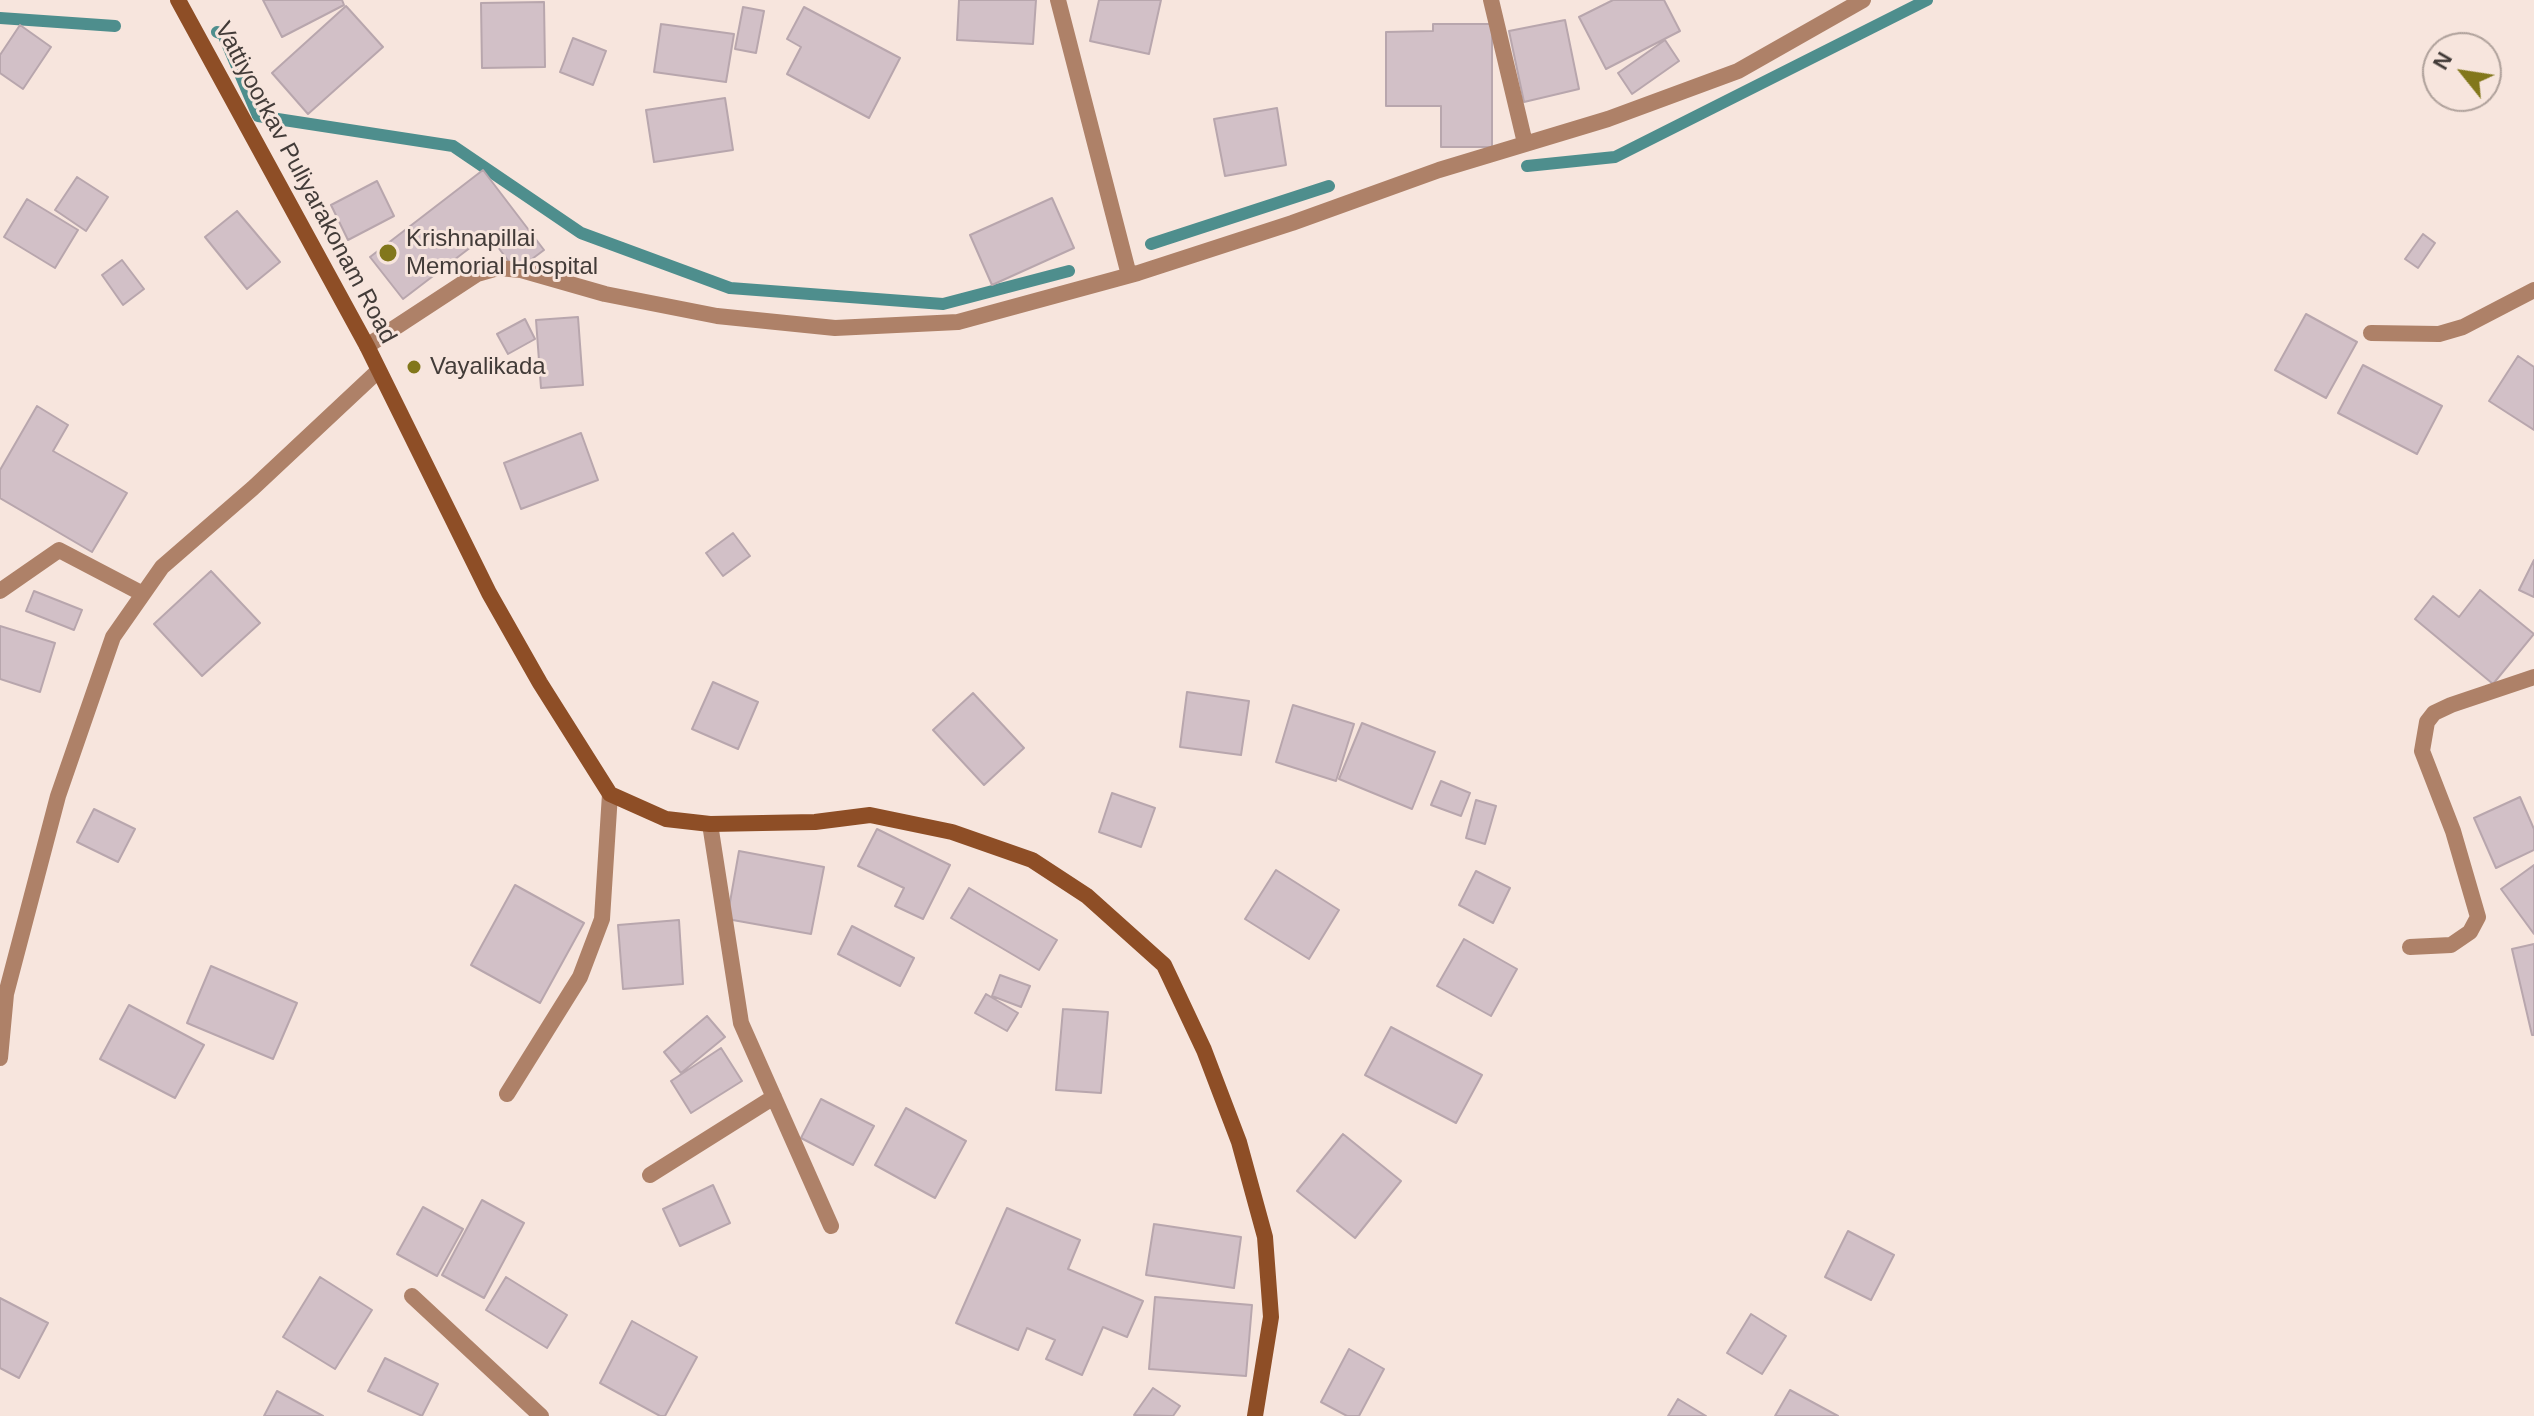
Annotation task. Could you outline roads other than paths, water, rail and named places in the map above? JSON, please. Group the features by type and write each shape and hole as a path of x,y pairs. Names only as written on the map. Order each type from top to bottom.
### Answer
{"main road":[{"name":"Vattiyoorkav Puliyarakonam Road","path":"178,0 367,346 489,593 540,683 610,794"},
{"path":"610,794 666,819 710,824 815,822 870,815 952,832 1032,860 1087,896 1164,965 1209,1063 1239,1142 1265,1237 1271,1317 1255,1416"}],"street":[{"path":"1058,0 1129,275"},
{"path":"1491,0 1525,143"},
{"path":"367,346 477,274 498,268 521,270 605,294 717,316 835,328 958,322 1129,275 1292,223 1439,170 1608,119 1738,71 1863,0"},
{"path":"2371,333 2439,334 2463,327 2534,290"},
{"path":"0,1058 6,994 58,796 113,637 162,567 253,488 378,371"},
{"path":"0,591 59,550 143,594"},
{"path":"2410,947 2451,945 2470,932 2478,917 2453,831 2422,751 2427,722 2434,713 2451,705 2534,677"},
{"path":"507,1094 580,977 602,919 610,794"},
{"path":"710,824 741,1023 831,1226"},
{"path":"650,1175 774,1097"},
{"path":"412,1296 531,1413"}],"waterway":[{"path":"1527,166 1615,157 1927,0"},
{"path":"0,18 115,26"},
{"path":"217,32 223,34 258,116 453,146 581,233 730,288 943,304 1069,271"},
{"path":"1151,244 1329,186"}],"place":[{"name":"Krishnapillai Memorial Hospital","path":"388,253"},
{"name":"Vayalikada","path":"414,367"}]}
